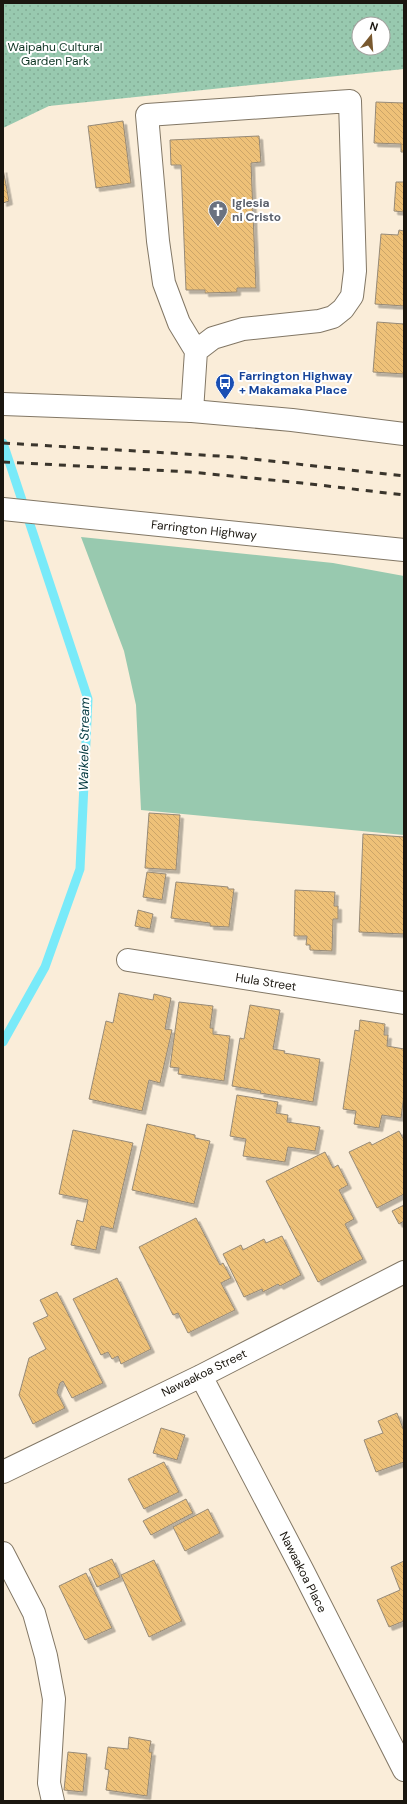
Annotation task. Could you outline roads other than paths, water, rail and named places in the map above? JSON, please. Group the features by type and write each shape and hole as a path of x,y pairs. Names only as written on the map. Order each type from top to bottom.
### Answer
{"street":[{"path":"192,411 196,351 179,323 164,283 158,241 147,115 350,101 355,271 352,296 343,309 333,317 319,321 243,329 213,338 196,351"},
{"path":"3,404 192,411 292,420 404,434"},
{"name":"Farrington Highway","path":"3,510 404,550"},
{"name":"Hula Street","path":"128,960 404,1003"},
{"name":"Nawaakoa Street","path":"3,1472 201,1376 404,1272"},
{"name":"Nawaakoa Place","path":"201,1376 303,1571 404,1770"},
{"path":"3,1553 34,1613 46,1656 54,1700 49,1783 53,1801"}],"waterway":[{"name":"Waikele Stream","path":"3,443 88,699 80,869 45,967 3,1042"}],"railway":[{"path":"3,443 235,457 404,476"},
{"path":"3,462 190,472 404,495"}],"place":[{"name":"Iglesia ni Cristo","path":"218,227"},
{"name":"Farrington Highway + Makamaka Place","path":"225,400"}],"park label":[{"name":"Waipahu Cultural Garden Park","path":"55,54"}]}
